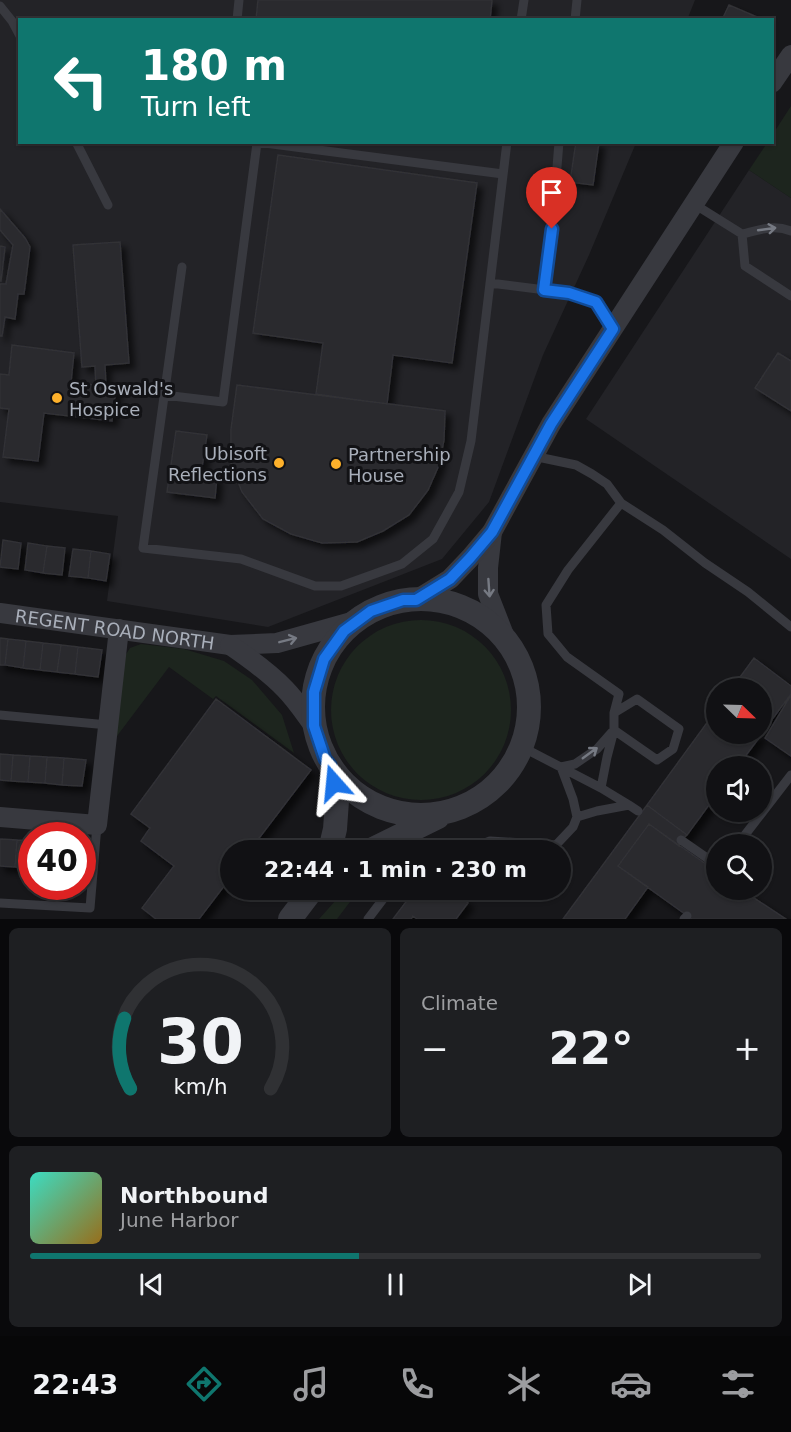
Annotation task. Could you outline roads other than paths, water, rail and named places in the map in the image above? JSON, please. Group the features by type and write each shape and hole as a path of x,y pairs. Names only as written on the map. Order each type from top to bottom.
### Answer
{"street":[{"path":"774,80 791,55"},
{"path":"416,600 450,579 492,532 551,424 733,144"},
{"path":"492,532 488,594 506,640"},
{"path":"391,840 479,799 506,775 522,747 530,712 526,680 515,651 495,627 469,609 436,599 403,600 371,611 344,631 324,659 314,692 314,726 325,759 346,786 375,806 409,815 446,813"},
{"name":"REGENT ROAD NORTH","path":"0,613 230,645 277,642 359,620"},
{"path":"0,817 97,825 119,629"},
{"name":"REGENT ROAD NORTH","path":"230,645 276,680 314,726"},
{"path":"330,765 337,801 332,840"},
{"path":"290,919 304,900"}],"lane":[{"path":"237,18 239,0"},
{"path":"521,18 524,0"},
{"path":"575,18 577,0"},
{"path":"0,6 18,32"},
{"path":"77,144 108,205"},
{"path":"164,394 223,402 257,144"},
{"path":"272,144 503,174"},
{"path":"182,267 143,548 241,559 315,586 341,586 402,564 433,539 459,492 471,441 507,144"},
{"path":"544,290 559,144"},
{"path":"694,204 742,234 768,227 791,231"},
{"path":"742,234 745,266 791,296"},
{"path":"490,283 569,293 596,302 613,329"},
{"path":"533,456 576,465 607,484 621,503 663,530 705,563 748,592 791,627"},
{"path":"601,788 614,730 614,713 619,694 567,657 548,634 546,605 568,570 621,503"},
{"path":"614,713 637,699 679,729 673,749 657,760 614,730"},
{"path":"0,715 108,725"},
{"path":"561,767 575,764 597,749 614,730"},
{"path":"522,747 601,788 638,811"},
{"path":"561,767 577,817 573,827 561,840"},
{"path":"746,834 791,775"},
{"path":"577,817 597,810 629,805"},
{"path":"0,903 90,908 97,825"},
{"path":"681,840 706,857"},
{"path":"368,919 382,900"}],"place":[{"name":"St Oswald's Hospice","path":"57,398"},
{"name":"Ubisoft Reflections","path":"279,463"},
{"name":"Partnership House","path":"336,464"}]}
